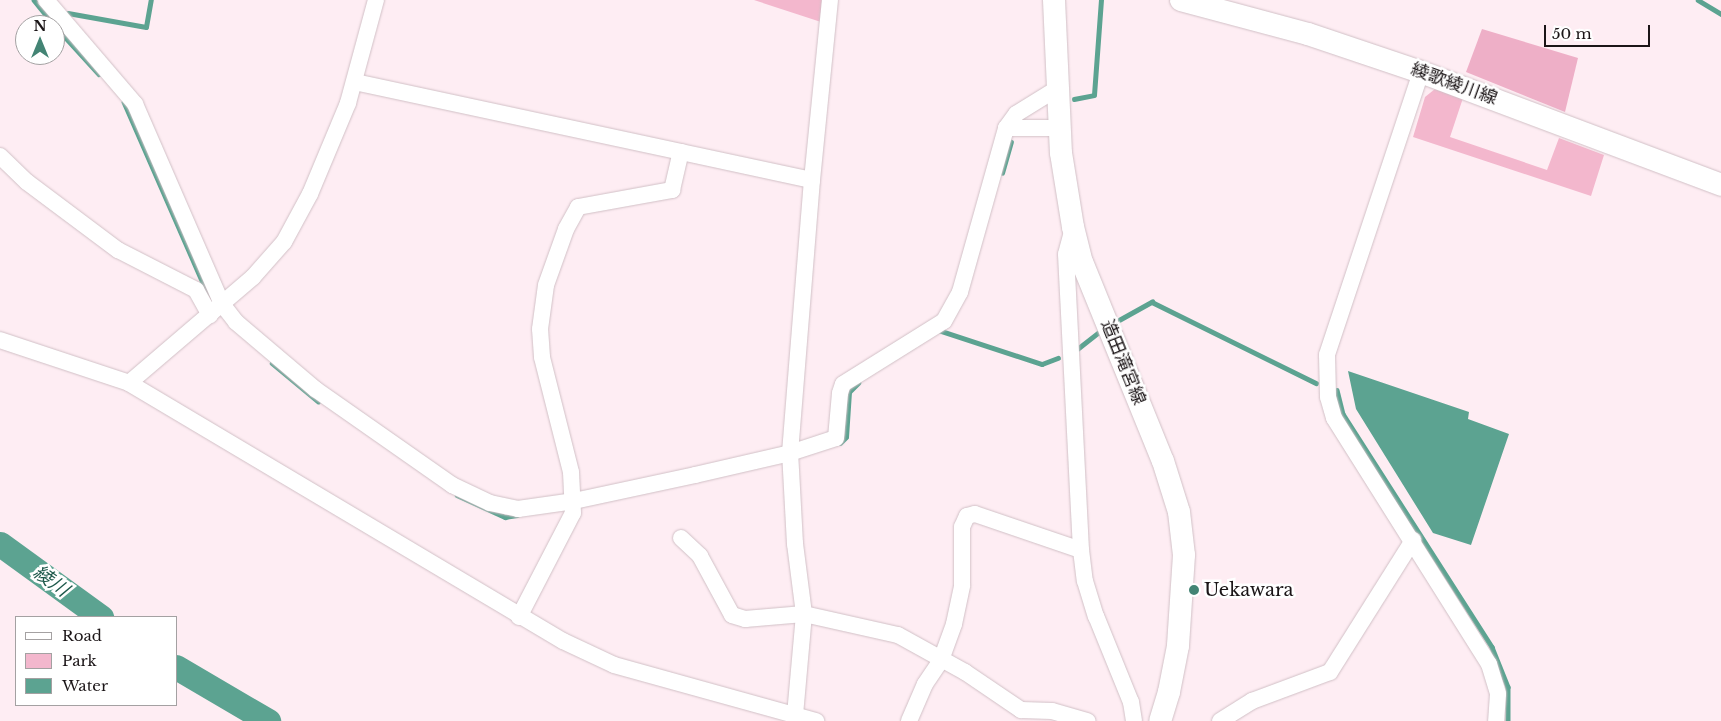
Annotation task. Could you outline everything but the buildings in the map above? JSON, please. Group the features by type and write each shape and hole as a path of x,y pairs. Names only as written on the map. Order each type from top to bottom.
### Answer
{"main road":[{"name":"造田滝宮線","path":"1054,0 1060,128 1073,227 1082,262 1163,461 1179,512 1184,555 1178,646 1169,692 1160,721"},
{"name":"綾歌綾川線","path":"1181,0 1308,34 1421,72 1721,185"}],"street":[{"path":"46,0 135,104 216,310"},
{"path":"128,383 253,277 284,242 310,194 355,82 376,0"},
{"path":"795,714 804,614 795,544 790,453 812,180 830,0"},
{"path":"1421,72 1333,337 1326,375 1328,397 1334,418 1489,664 1498,694 1496,721"},
{"path":"355,82 812,180"},
{"path":"0,156 27,182 118,250 196,290 216,310 236,322 315,389 452,485 490,504 518,509 574,501 790,453 836,438 840,393 844,384 944,321 960,292 1006,128 1016,114 1058,88"},
{"path":"1006,128 1060,128"},
{"path":"519,617 568,524 574,501 571,472 542,357 540,329 546,285 566,229 578,207 672,190 681,152"},
{"path":"1073,227 1066,254 1081,550 1085,581 1096,616 1131,702 1134,721"},
{"path":"0,340 128,383 519,617 614,665 816,721"},
{"path":"910,721 925,684 941,660 954,624 962,585 962,527 967,516 975,514 1081,550"},
{"path":"681,538 700,556 732,615 745,619 804,614 898,636 965,672 1020,710 1052,711 1088,721"},
{"path":"1220,721 1252,701 1330,672 1412,540"}],"green space":[{"path":"754,0 824,0 821,22"},
{"path":"1435,89 1463,98 1450,137 1547,170 1559,138 1604,155 1591,196 1413,137 1425,97"}],"shaded area":[{"path":"1482,29 1578,58 1565,112 1466,72"}],"water":[{"path":"1348,371 1469,412 1468,419 1509,434 1471,545 1433,533 1356,409"}],"waterway":[{"path":"34,0 46,15"},
{"path":"68,13 146,27 151,0"},
{"path":"1074,99 1094,95 1101,0"},
{"path":"1698,0 1721,14"},
{"path":"65,37 99,74"},
{"path":"124,102 211,301"},
{"path":"1002,173 1011,142"},
{"path":"1119,320 1152,302 1316,383"},
{"path":"941,331 1042,364 1058,358"},
{"path":"1076,350 1098,333"},
{"path":"272,363 318,401"},
{"path":"840,443 846,437 849,392 858,383"},
{"path":"1337,390 1343,414 1492,647 1508,687 1508,721"},
{"path":"457,495 505,517 517,515"},
{"name":"綾川","path":"0,544 100,616"},
{"name":"綾川","path":"178,668 268,721"}],"place":[{"name":"Uekawara","path":"1194,590"}]}
